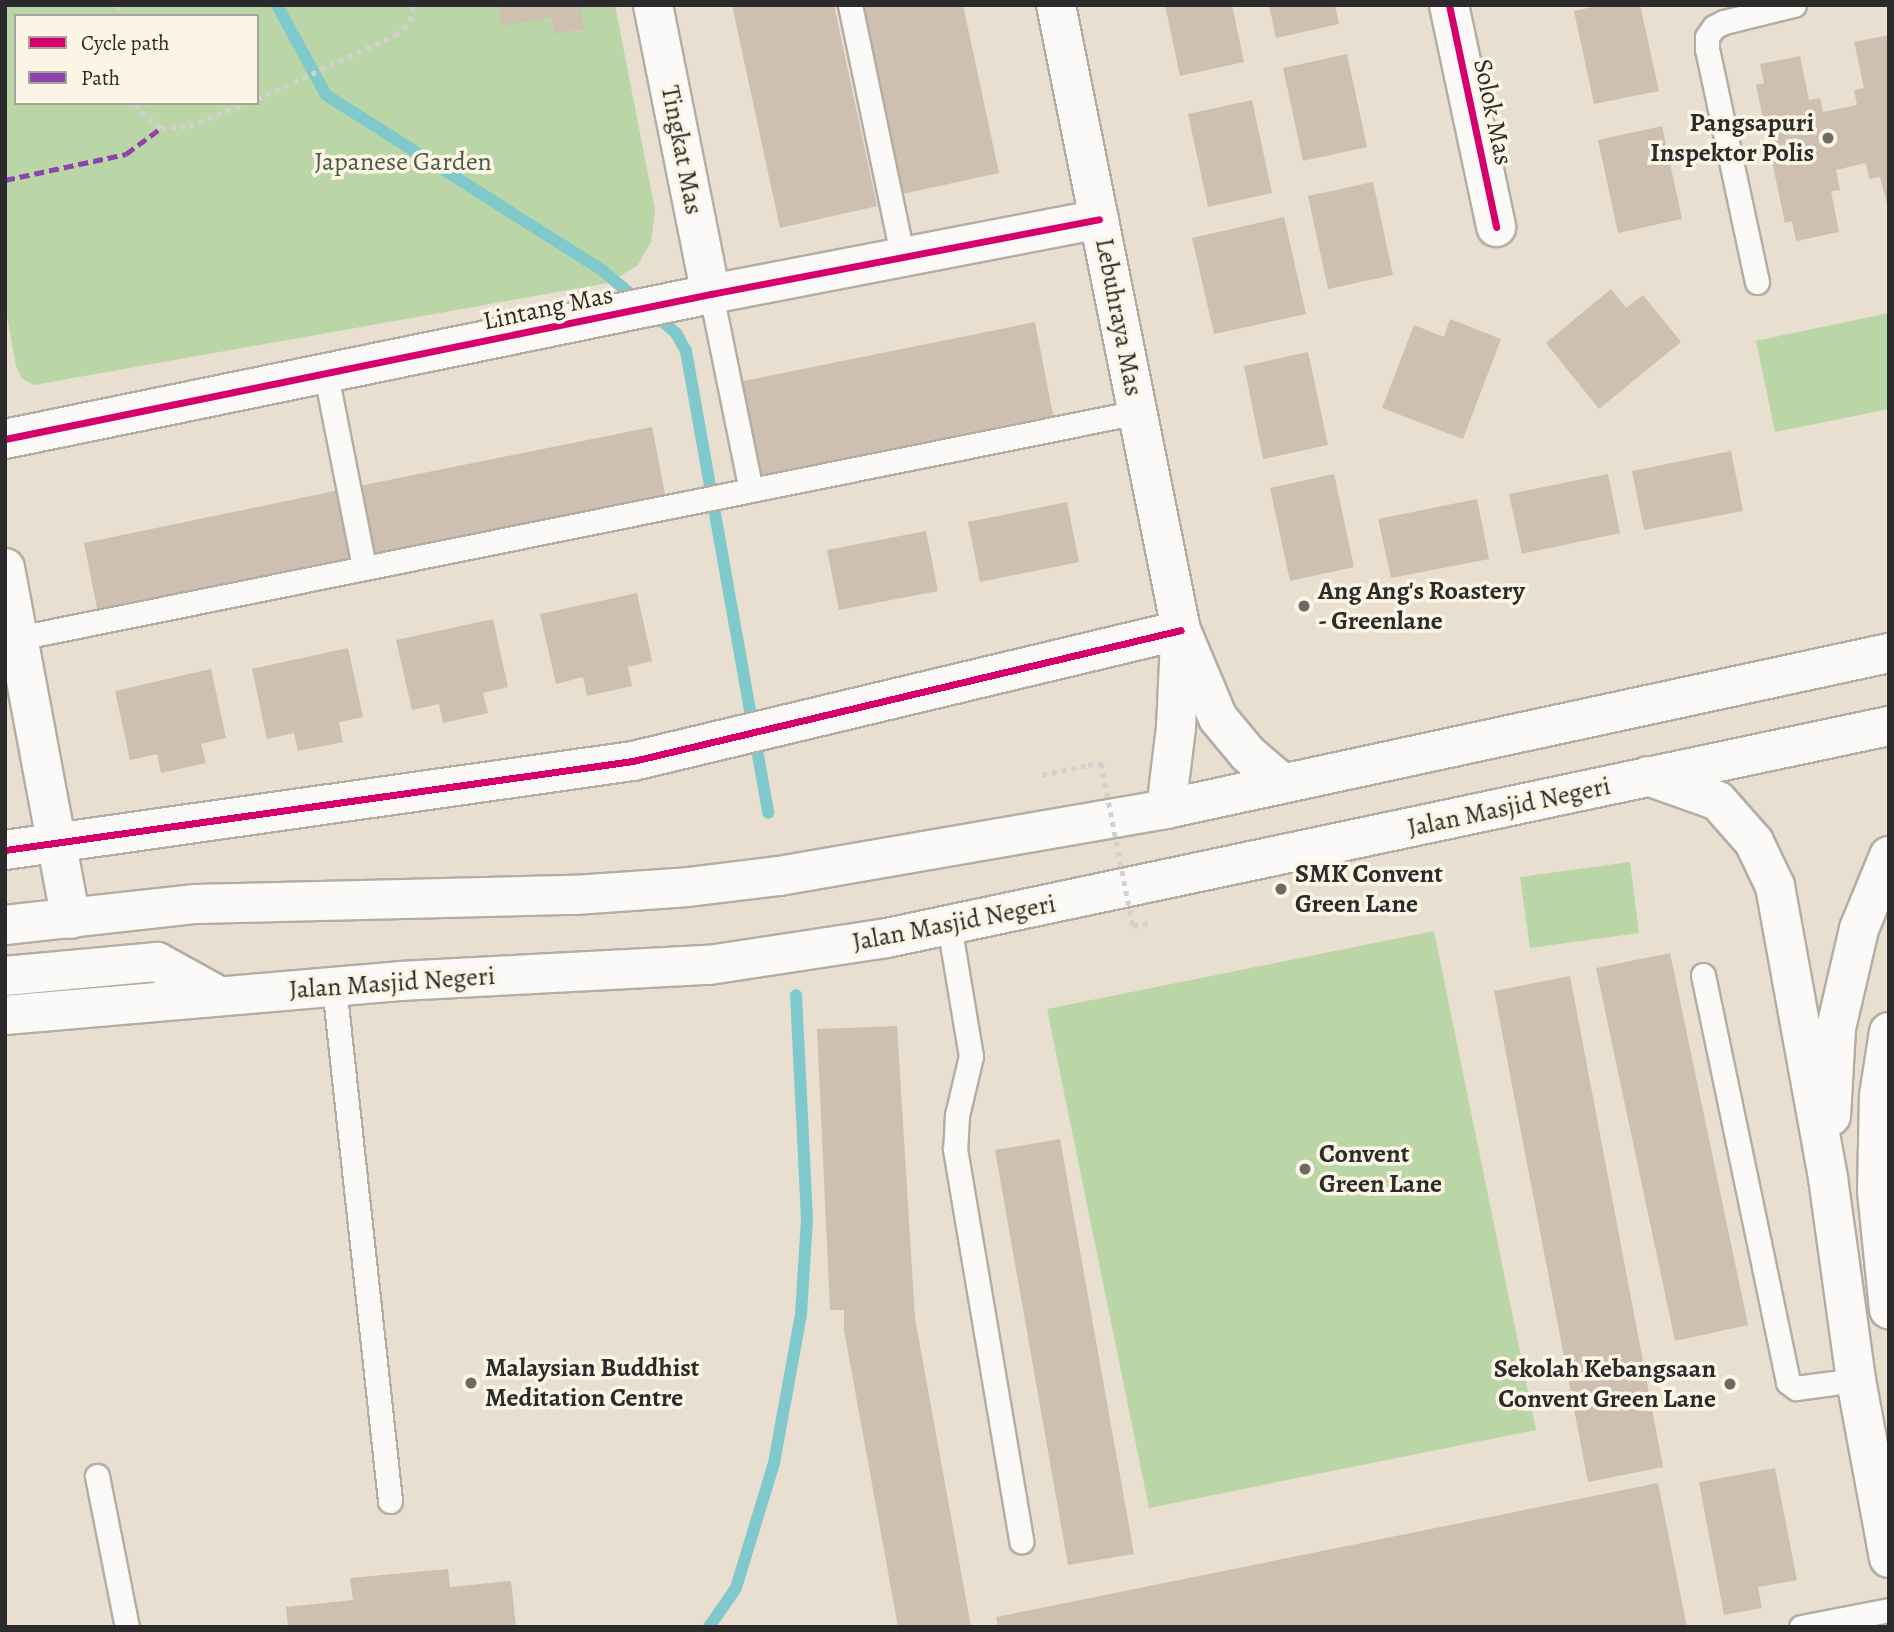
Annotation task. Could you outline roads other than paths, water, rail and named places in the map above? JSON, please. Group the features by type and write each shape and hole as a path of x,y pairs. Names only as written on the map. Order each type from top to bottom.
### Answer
{"main road":[{"name":"Tingkat Mas","path":"653,5 711,294"},
{"name":"Lebuhraya Mas","path":"1056,5 1181,630 1218,718 1248,754 1282,783"},
{"name":"Solok Mas","path":"1450,5 1496,227"},
{"name":"Lintang Mas","path":"5,439 711,294 1099,219"},
{"path":"5,568 71,919"},
{"path":"1808,670 1889,628"},
{"name":"Lebuhraya Mas","path":"1166,809 1176,728 1181,630"},
{"path":"5,850 633,761 1181,630"},
{"path":"5,925 196,904 575,895 688,887 779,876 1166,809 1889,653"},
{"name":"Jalan Masjid Negeri","path":"5,1015 334,986 709,965 887,938 1540,802 1648,776 1889,726"},
{"path":"1648,776 1718,801 1754,842 1774,886 1828,1178 1856,1380 1889,1558"},
{"path":"1828,1178 1836,1028 1859,929 1889,856"},
{"path":"5,976 157,962 219,996"},
{"path":"1889,1032 1879,1096 1877,1191 1889,1310"}],"lane":[{"path":"850,5 903,258"},
{"path":"1756,282 1707,50 1707,37 1714,27 1724,22 1794,5"},
{"path":"711,294 745,491"},
{"path":"326,375 364,567"},
{"path":"18,638 1138,412"},
{"path":"948,925 971,1056 957,1115 955,1149 1021,1541"},
{"path":"1703,975 1788,1382 1796,1388 1856,1380"},
{"path":"334,986 390,1501"},
{"path":"97,1476 127,1627"},
{"path":"1801,1627 1889,1610"}],"waterway":[{"path":"277,5 326,95 603,271 640,302"},
{"path":"654,314 676,333 686,351 768,813"},
{"path":"709,1627 736,1588 774,1463 801,1314 807,1219 796,995"}],"place":[{"name":"Pangsapuri Inspektor Polis","path":"1828,138"},
{"name":"Ang Ang's Roastery - Greenlane","path":"1304,606"},
{"name":"SMK Convent Green Lane","path":"1281,889"},
{"name":"Convent Green Lane","path":"1305,1169"},
{"name":"Malaysian Buddhist Meditation Centre","path":"471,1383"},
{"name":"Sekolah Kebangsaan Convent Green Lane","path":"1730,1384"}],"park label":[{"name":"Japanese Garden","path":"403,162"}]}
